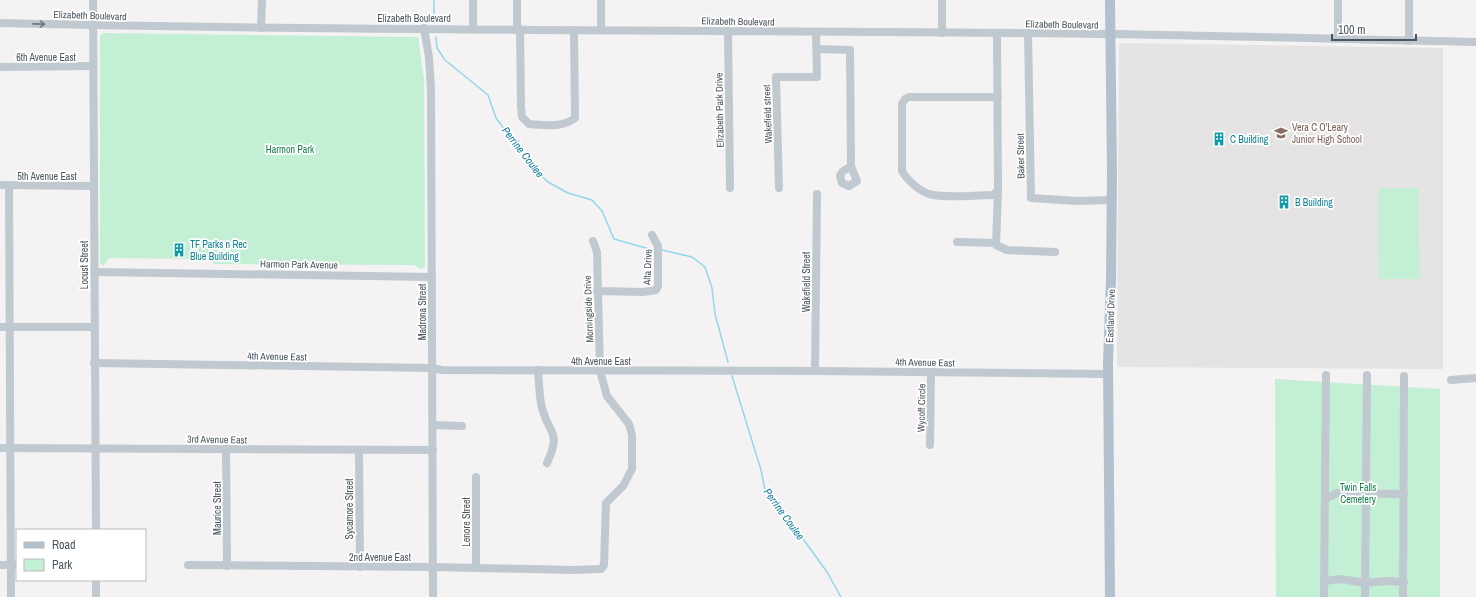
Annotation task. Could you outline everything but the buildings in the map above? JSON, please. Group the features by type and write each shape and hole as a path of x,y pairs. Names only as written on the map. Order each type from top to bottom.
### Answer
{"main road":[{"name":"Eastland Drive","path":"1110,0 1111,200 1108,374 1110,597"}],"street":[{"name":"Locust Street","path":"93,0 94,448 96,529"},
{"path":"262,0 262,28"},
{"path":"473,0 473,29"},
{"path":"517,0 520,106 522,117 529,124 543,125 569,123 576,118 574,30"},
{"path":"601,0 601,30"},
{"path":"942,0 942,33"},
{"path":"1338,0 1338,38"},
{"path":"1409,0 1409,41"},
{"name":"Elizabeth Boulevard","path":"0,23 262,28 1110,34 1476,42"},
{"name":"Madrona Street","path":"424,28 429,57 431,88 433,597"},
{"name":"Elizabeth Park Drive","path":"728,31 730,188"},
{"name":"Wakefield street","path":"779,188 776,77 817,77 816,32"},
{"path":"996,243 998,190 997,33"},
{"name":"Baker Street","path":"1028,33 1031,198 1077,201 1111,200"},
{"path":"817,49 850,50 851,166"},
{"name":"6th Avenue East","path":"0,67 93,66"},
{"path":"998,98 909,97 905,99 902,104 902,171 906,177 915,185 932,195 993,195 998,190"},
{"name":"5th Avenue East","path":"0,186 93,186"},
{"path":"9,186 4,327 14,565 11,597"},
{"name":"Wakefield Street","path":"815,371 817,194"},
{"name":"Alta Drive","path":"597,291 643,292 656,290 658,286 658,246 652,235"},
{"name":"Morningside Drive","path":"572,570 602,569 604,564 606,503 623,486 632,469 632,434 629,424 607,396 600,371 597,252 594,241"},
{"path":"957,242 996,243 996,245 1007,250 1055,252"},
{"name":"Harmon Park Avenue","path":"94,272 432,276"},
{"path":"4,327 94,327"},
{"name":"4th Avenue East","path":"94,363 433,368 441,370 815,371 1108,374"},
{"path":"538,370 542,408 555,439 554,447 547,463"},
{"name":"Wycoff Circle","path":"930,445 931,372"},
{"path":"1324,597 1326,374"},
{"path":"1365,597 1367,375"},
{"path":"1403,597 1404,376"},
{"path":"1451,380 1476,378"},
{"path":"433,425 462,426"},
{"name":"3rd Avenue East","path":"0,448 359,451 433,450"},
{"name":"Maurice Street","path":"226,449 227,566"},
{"name":"Sycamore Street","path":"359,451 360,567"},
{"name":"Lenore Street","path":"476,477 476,568"},
{"path":"1324,499 1337,493 1404,494"},
{"path":"0,566 14,565"},
{"name":"2nd Avenue East","path":"188,566 433,567 572,570"},
{"path":"1325,581 1341,579 1365,583 1386,581 1404,582"},
{"path":"96,581 96,597"}],"shaded area":[{"name":"Vera C O'Leary Junior High School","path":"1119,43 1443,48 1443,369 1117,367"}],"green space":[{"name":"Harmon Park","path":"103,33 418,37 424,79 425,266 421,269 414,265 215,264 209,259 109,258 103,266 100,262 100,36"},
{"path":"1378,188 1418,188 1420,279 1379,279"},
{"name":"Twin Falls Cemetery","path":"1275,379 1440,389 1440,597 1276,597"}],"waterway":[{"name":"Perrine Coulee","path":"434,0 434,19"},
{"name":"Perrine Coulee","path":"436,37 437,48 445,60 488,95 496,118 537,172 548,182 568,193 592,200 602,211 614,239 653,250"},
{"name":"Perrine Coulee","path":"662,250 692,257 705,267 712,288 715,314 728,362"},
{"name":"Perrine Coulee","path":"732,376 761,470 765,490 780,507 827,572 841,597"}],"place":[{"name":"Vera C O'Leary Junior High School","path":"1281,133"},
{"name":"C Building","path":"1219,139"},
{"name":"B Building","path":"1284,202"},
{"name":"TF Parks n Rec Blue Building","path":"179,250"}]}
